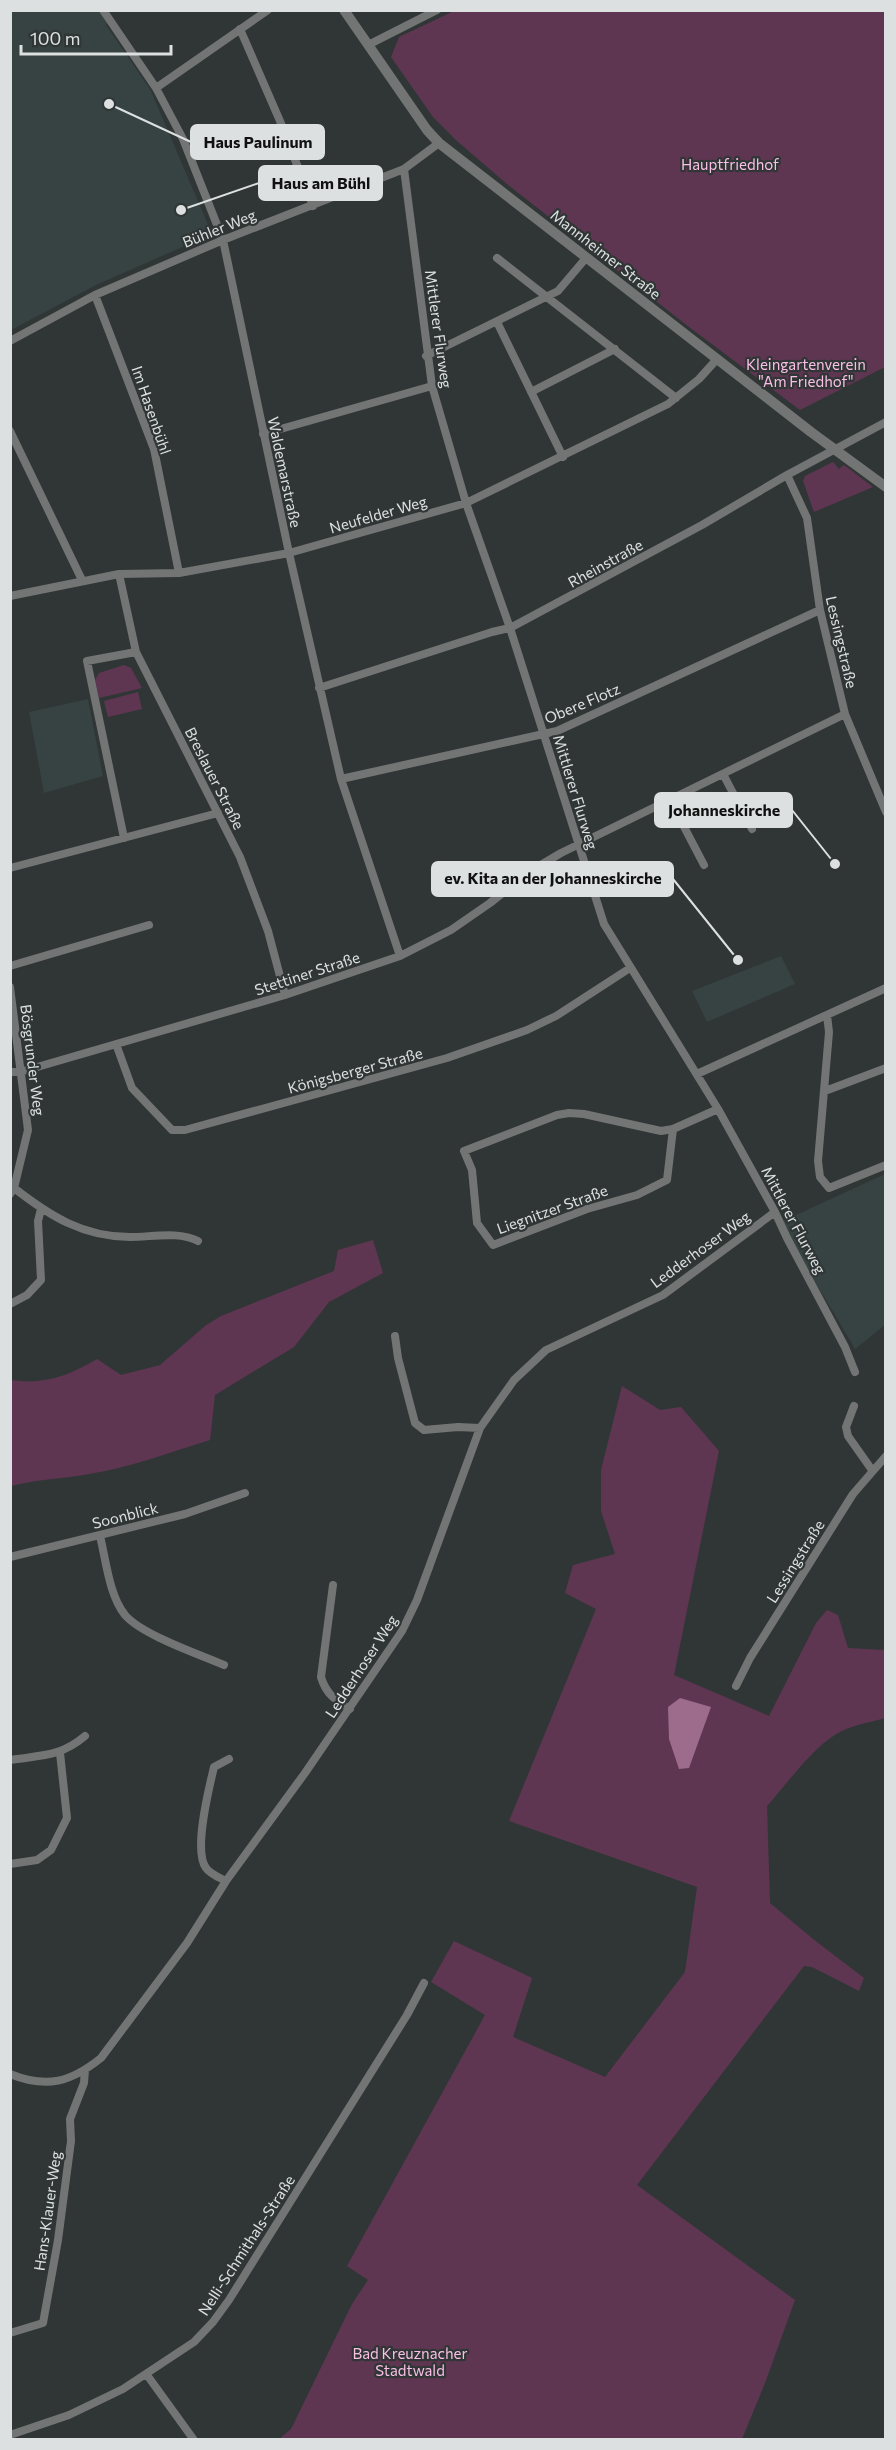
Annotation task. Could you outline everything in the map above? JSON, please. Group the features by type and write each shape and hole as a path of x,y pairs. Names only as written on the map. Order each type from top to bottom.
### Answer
{"street":[{"name":"Waldemarstraße","path":"103,10 156,88 183,140 223,240 262,434 341,779 400,956"},
{"path":"156,88 268,10"},
{"name":"Mannheimer Straße","path":"344,10 427,130 439,143 717,359 835,449 884,483"},
{"path":"368,45 437,10"},
{"path":"240,29 313,206"},
{"name":"Bühler Weg","path":"10,341 95,295 223,240 404,169 439,143"},
{"name":"Mittlerer Flurweg","path":"404,169 426,356 432,386 465,502 545,734 604,924 718,1109 776,1212 855,1372"},
{"path":"497,258 676,398"},
{"path":"426,356 547,296 564,285 586,258"},
{"name":"Im Hasenbühl","path":"95,295 154,449 179,573"},
{"path":"497,322 563,457"},
{"path":"531,392 615,350"},
{"name":"Neufelder Weg","path":"10,596 119,574 179,573 289,553 465,502 563,457 668,404 699,379 717,359"},
{"path":"262,434 432,386"},
{"name":"Rheinstraße","path":"319,688 510,628 692,531 787,475 885,422"},
{"path":"10,430 82,580"},
{"name":"Lessingstraße","path":"787,475 807,518 820,610 845,714 885,812"},
{"name":"Breslauer Straße","path":"119,574 136,652 240,857 268,931 285,995"},
{"name":"Obere Flotz","path":"341,779 557,731 820,610"},
{"path":"124,838 87,661 136,652"},
{"name":"Stettiner Straße","path":"15,1072 285,995 400,956 451,930 529,872 578,845 845,714"},
{"path":"723,774 752,829"},
{"path":"670,800 704,865"},
{"path":"10,868 218,813"},
{"path":"10,966 149,925"},
{"name":"Königsberger Straße","path":"116,1044 132,1088 172,1130 185,1130 447,1058 528,1030 556,1016 630,968"},
{"name":"Bösgrunder Weg","path":"10,987 15,1072 28,1130 12,1191 59,1221 90,1233 128,1237 185,1236 198,1241"},
{"path":"697,1074 885,988"},
{"path":"827,1015 829,1032 818,1161 820,1177 829,1188 885,1165"},
{"path":"825,1091 885,1068"},
{"path":"673,1129 718,1109"},
{"name":"Liegnitzer Straße","path":"569,1113 584,1114 661,1131 673,1129 667,1180 637,1195 587,1209 493,1245 477,1223 472,1170 464,1151 557,1115 569,1113"},
{"path":"10,1304 27,1295 40,1280 38,1221 41,1209"},
{"name":"Ledderhoser Weg","path":"10,2074 41,2082 61,2081 85,2070 101,2058 187,1943 226,1881 350,1709 402,1631 417,1600 480,1428 514,1380 546,1350 663,1295 776,1212"},
{"path":"395,1336 398,1358 415,1423 424,1430 480,1428"},
{"path":"854,1406 846,1427 848,1436 872,1470"},
{"name":"Lessingstraße","path":"736,1686 750,1658 853,1494 885,1456"},
{"name":"Soonblick","path":"10,1557 185,1514 245,1493"},
{"path":"100,1536 114,1591 125,1615 132,1622 163,1639 224,1665"},
{"path":"333,1585 321,1677 324,1688 330,1696 350,1709"},
{"path":"10,1760 60,1753 85,1736"},
{"path":"10,1864 37,1860 51,1850 68,1818 60,1753"},
{"path":"226,1881 207,1870 201,1858 204,1809 214,1767 229,1759"},
{"name":"Nelli-Schmithals-Straße","path":"10,2435 99,2402 147,2375 194,2342 221,2312 407,2015 424,1983"},
{"name":"Hans-Klauer-Weg","path":"10,2333 43,2324 71,2141 70,2118 84,2083 85,2070"},
{"path":"147,2375 194,2439"}],"shaded area":[{"path":"11,11 101,11 109,22 106,25 150,89 212,234 96,285 11,330"},
{"path":"88,699 103,776 44,793 29,712"},
{"path":"781,956 795,984 707,1022 692,991"},
{"path":"885,1174 885,1325 855,1349 790,1239 783,1221"},
{"path":"680,1698 711,1707 689,1768 679,1769 669,1739 668,1707"}],"green space":[{"name":"Hauptfriedhof","path":"454,11 885,11 885,367 800,410 689,327 507,184 433,117 391,57 399,37"},
{"path":"833,462 839,469 844,465 873,487 814,512 803,481 805,476"},
{"path":"124,665 131,668 142,688 99,698 95,680 99,673"},
{"path":"138,692 142,709 108,717 104,701"},
{"path":"373,1240 383,1273 329,1302 294,1347 215,1395 210,1440 120,1468 11,1486 11,1380 34,1381 56,1378 97,1359 121,1375 160,1365 205,1326 221,1316 334,1271 338,1250"},
{"name":"Bad Kreuznacher Stadtwald","path":"622,1386 660,1410 681,1407 719,1451 674,1675 769,1716 816,1623 827,1610 838,1615 848,1648 885,1650 885,1718 844,1730 823,1744 767,1806 770,1903 864,1978 859,1991 812,1967 804,1966 637,2185 795,2300 742,2439 278,2440 291,2429 352,2304 368,2280 347,2266 485,2015 431,1982 454,1941 532,1978 513,2037 605,2077 685,1972 697,1887 509,1821 596,1609 565,1593 573,1565 615,1554 601,1511 601,1470"}],"place":[{"name":"Haus Paulinum","path":"109,104"},
{"name":"Haus am Bühl","path":"181,210"},
{"name":"Johanneskirche","path":"835,864"},
{"name":"ev. Kita an der Johanneskirche","path":"738,960"}],"park label":[{"name":"Kleingartenverein \"Am Friedhof\"","path":"806,372"}]}
